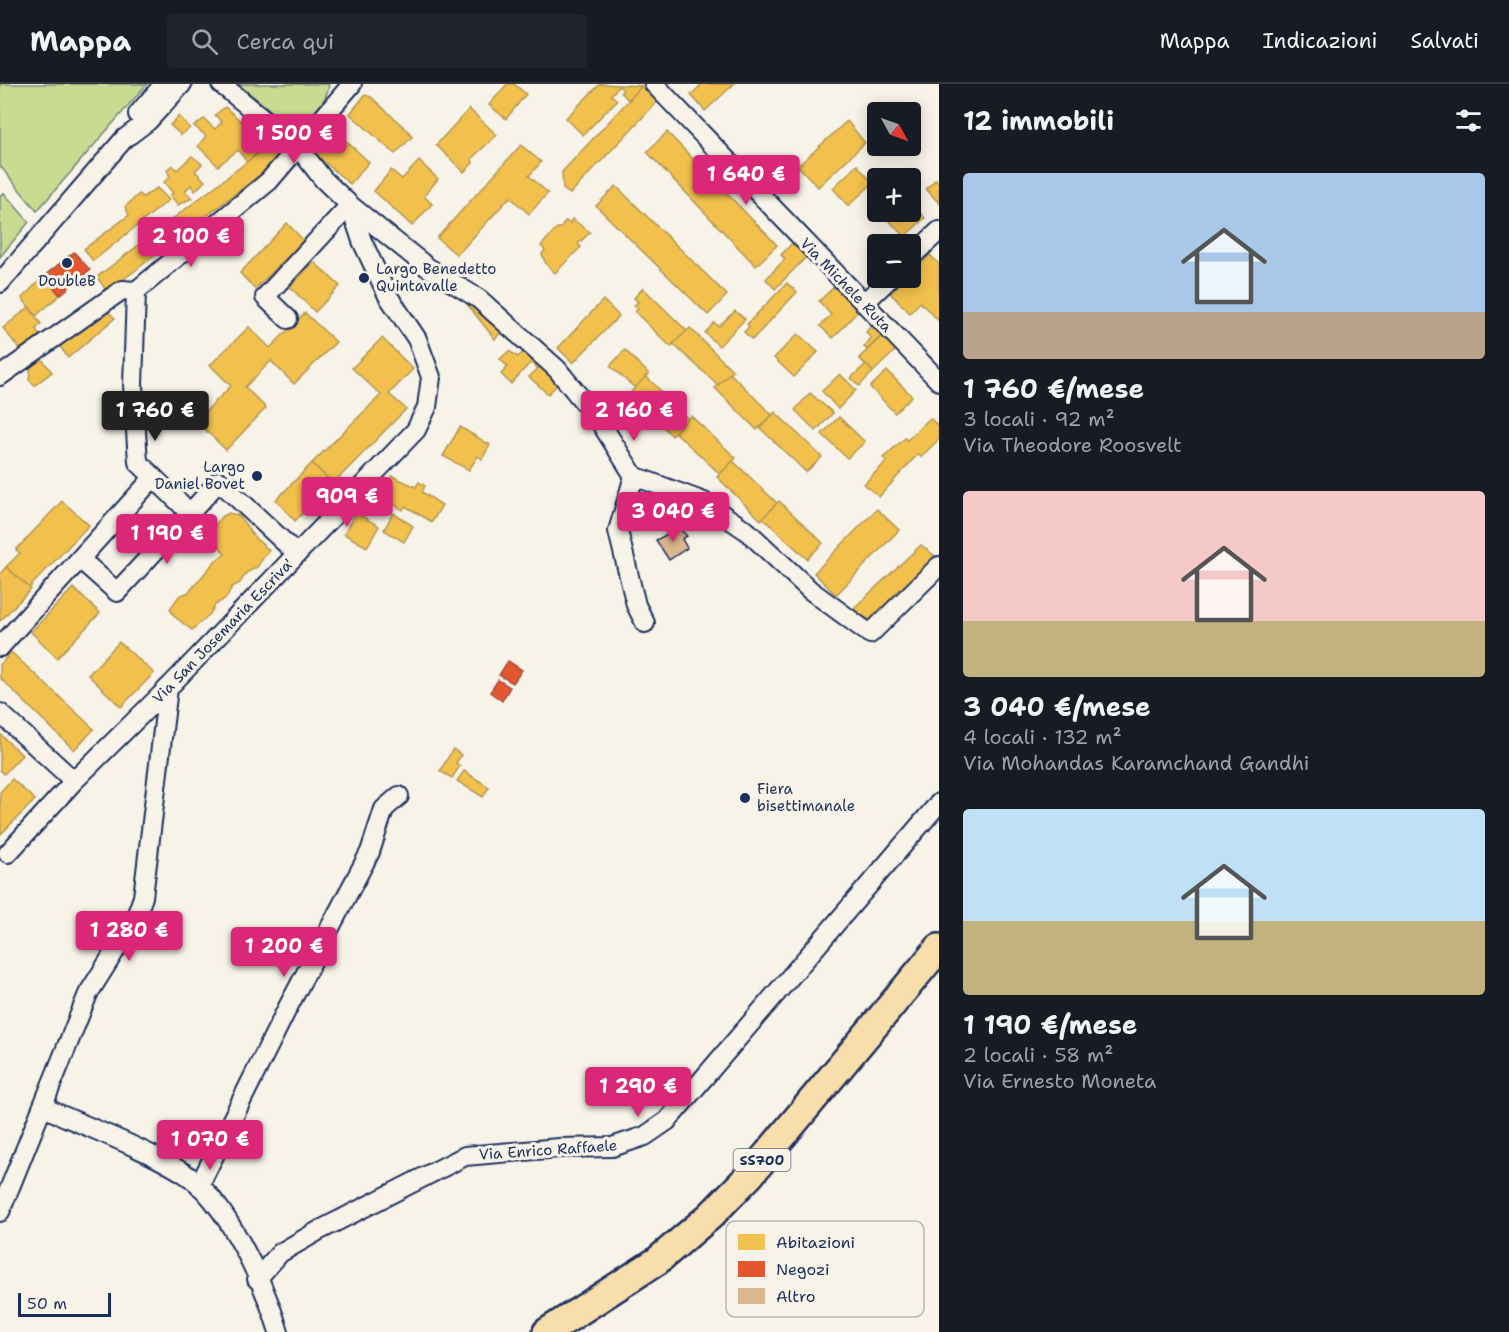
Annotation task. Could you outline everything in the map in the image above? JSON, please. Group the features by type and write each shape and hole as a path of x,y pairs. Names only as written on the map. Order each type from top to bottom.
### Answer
{"highway":[{"name":"SS700","path":"547,1332 657,1261 710,1216 750,1174 939,948"}],"street":[{"path":"0,283 124,139 138,115 164,84"},
{"path":"124,139 148,121 182,84"},
{"name":"Via Michele Ruta","path":"654,84 939,381"},
{"path":"0,376 122,290 136,291 269,181 349,85"},
{"name":"Via San Josemaria Escriva'","path":"8,853 74,781 168,688 416,430 427,407 430,377 420,349 388,296 362,241 350,205 323,179 298,147 225,86"},
{"path":"288,319 265,297 350,205 387,232 427,267 479,299 557,369 600,422 634,476 704,502 747,531 810,590 870,634 939,566"},
{"path":"921,248 939,231"},
{"path":"864,303 880,288"},
{"path":"136,291 133,385 138,462 190,513"},
{"path":"634,476 618,531 636,605 645,623"},
{"path":"0,647 153,478"},
{"path":"80,559 117,592 219,481 297,554"},
{"path":"0,1212 88,994 135,919 143,897 168,688"},
{"path":"0,712 74,781"},
{"path":"199,1186 283,1017 365,862 384,809 399,796"},
{"name":"Via Enrico Raffaele","path":"257,1279 280,1253 318,1230 465,1156 559,1148 612,1147 645,1136 667,1120 939,803"},
{"path":"43,1107 166,1164 185,1174 199,1186 222,1212 253,1262 257,1279 279,1332"}],"green space":[{"path":"0,84 147,84 37,211 0,166"},
{"path":"238,84 329,84 325,97 316,110 304,121 291,127"},
{"path":"4,193 29,222 0,257 0,196"}],"building: Abitazioni":[{"path":"507,84 514,84 526,94 506,119 489,105"},
{"path":"600,84 642,86 628,100 619,86 611,95 617,100 583,135 566,118"},
{"path":"702,84 734,84 705,111 691,95"},
{"path":"642,86 657,102 570,194 563,189 562,172"},
{"path":"365,95 371,97 412,137 395,154 350,114"},
{"path":"225,107 253,132 245,140 257,154 247,162 238,150 218,166 198,146 206,136 194,126 204,119 215,129 222,122 215,115"},
{"path":"469,109 497,135 472,158 473,163 464,172 436,145"},
{"path":"179,116 190,128 181,135 170,125"},
{"path":"847,121 865,143 818,187 798,166"},
{"path":"335,131 369,162 350,184 314,153"},
{"path":"667,132 777,245 756,266 647,152"},
{"path":"273,142 282,158 107,292 97,277"},
{"path":"521,145 541,162 529,176 548,193 529,214 510,197 457,255 437,238"},
{"path":"192,156 202,164 195,171 205,181 195,191 191,185 185,191 192,198 178,205 170,195 173,193 164,182 170,177 167,170 172,165 177,170"},
{"path":"419,161 438,179 424,196 432,204 412,226 374,191 391,170 402,179"},
{"path":"857,165 867,176 867,189 848,206 833,188"},
{"path":"936,179 939,183 939,203 926,189"},
{"path":"616,186 727,295 708,315 596,206"},
{"path":"157,188 169,200 93,261 84,249 129,215 125,207 139,194 143,197"},
{"path":"572,219 590,232 578,244 581,247 555,273 546,264 542,254 545,250 541,246 557,228 561,228 565,221 570,223"},
{"path":"890,222 921,222 907,234 903,234"},
{"path":"287,223 304,241 255,289 240,273"},
{"path":"796,239 810,253 775,289 766,279 785,259 781,255"},
{"path":"930,255 939,264 939,321 920,302 910,313 890,293 895,288 921,288 921,263"},
{"path":"314,262 340,286 315,312 290,287"},
{"path":"44,276 60,295 36,316 22,298"},
{"path":"787,283 797,292 752,340 744,332 749,327 747,324"},
{"path":"836,285 860,309 833,338 820,326 831,315 819,301"},
{"path":"643,288 687,331 671,347 635,312 638,309 634,306 638,302 634,298"},
{"path":"473,299 504,329 495,339 466,303"},
{"path":"603,300 619,316 573,363 558,348"},
{"path":"29,307 41,324 36,329 40,336 21,351 3,328"},
{"path":"104,308 115,318 68,358 59,345"},
{"path":"735,311 745,319 719,346 705,333 714,323 719,326"},
{"path":"305,313 336,342 294,384 271,361 245,387 266,408 226,450 196,421 231,386 210,365 249,327 270,348"},
{"path":"873,324 882,335 867,350 864,347 871,338 866,332"},
{"path":"690,328 733,371 718,385 673,344"},
{"path":"886,332 898,348 873,372 859,358"},
{"path":"798,334 818,352 794,377 774,358"},
{"path":"382,338 413,369 389,394 406,409 333,484 312,463 381,395 352,368"},
{"path":"530,346 547,361 538,369 531,362 511,384 501,374 508,367 500,359 509,351 518,357"},
{"path":"625,350 649,374 635,388 610,366"},
{"path":"41,358 52,372 35,385 29,380 31,366"},
{"path":"866,364 873,372 859,386 851,378"},
{"path":"542,365 559,383 548,394 529,377"},
{"path":"887,371 912,396 895,413 870,387"},
{"path":"730,373 772,415 757,430 715,388"},
{"path":"840,374 856,390 838,409 822,391"},
{"path":"646,376 688,419 672,436 630,393"},
{"path":"810,393 833,413 816,431 795,410"},
{"path":"775,412 822,457 806,472 760,428"},
{"path":"691,416 736,458 720,474 675,432"},
{"path":"839,417 865,442 847,458 822,434"},
{"path":"930,418 939,427 939,439 921,457 918,454 879,497 864,484 887,461 883,458 905,438 907,440"},
{"path":"460,427 490,445 482,459 478,456 469,470 443,456"},
{"path":"733,461 777,503 761,520 717,477"},
{"path":"312,463 333,484 295,521 276,500"},
{"path":"392,476 416,487 419,482 425,486 422,492 442,505 432,522 405,506 403,510 380,496"},
{"path":"62,501 89,525 29,588 6,567 20,553 16,550"},
{"path":"779,501 823,543 807,559 763,518"},
{"path":"877,509 899,530 836,595 814,573"},
{"path":"229,513 239,516 256,539 269,550 257,567 246,573 240,583 232,587 226,598 215,605 210,614 192,630 175,617 170,609 179,596 189,592 215,561 225,554 209,533 221,517"},
{"path":"356,513 379,526 367,547 344,534"},
{"path":"393,513 413,526 404,542 384,530"},
{"path":"921,545 939,559 872,622 853,609"},
{"path":"6,567 31,589 0,621 0,574"},
{"path":"73,588 100,613 57,658 31,632"},
{"path":"119,642 154,673 121,707 88,675"},
{"path":"11,652 94,729 74,750 0,678 0,665"},
{"path":"0,734 22,755 4,774 0,770"},
{"path":"453,749 461,755 456,763 460,766 452,778 440,771"},
{"path":"464,771 489,787 483,797 457,781"},
{"path":"12,779 35,800 1,834 0,792"}],"building: Negozi":[{"path":"74,252 90,270 60,295 44,276"},
{"path":"508,661 522,670 513,683 499,675"},
{"path":"498,680 510,687 502,701 490,692"}],"building: Altro":[{"path":"679,528 687,536 682,539 687,548 669,560 656,540"}],"place":[{"name":"DoubleB","path":"67,263"},
{"name":"Largo Benedetto Quintavalle","path":"364,278"},
{"name":"Largo Daniel Bovet","path":"257,476"},
{"name":"Fiera bisettimanale","path":"745,798"}]}
